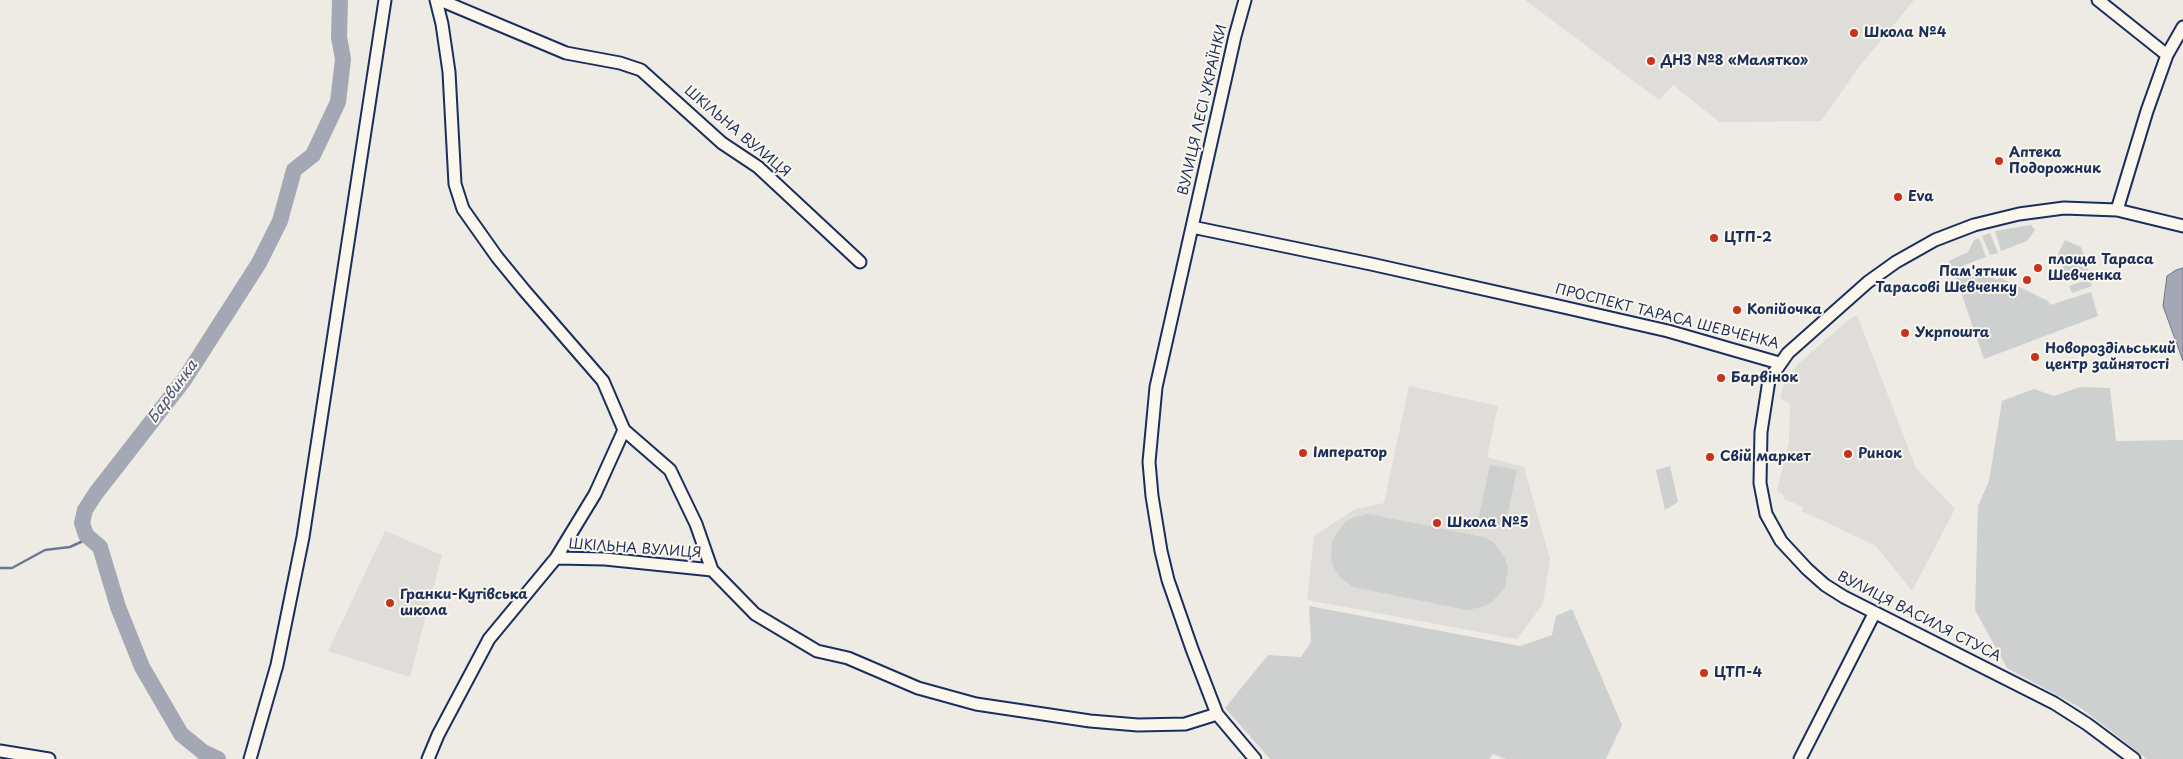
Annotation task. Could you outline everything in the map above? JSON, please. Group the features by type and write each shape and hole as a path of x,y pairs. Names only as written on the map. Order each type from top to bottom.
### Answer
{"street":[{"path":"250,759 276,665 303,537 385,0"},
{"name":"ШКІЛЬНА ВУЛИЦЯ","path":"436,0 442,24 449,72 455,184 463,209 524,290 603,381 624,430 670,470 696,524 712,570 755,614 817,651 848,658 918,688 976,704 1090,721 1138,725 1185,724 1217,714"},
{"name":"ШКІЛЬНА ВУЛИЦЯ","path":"440,0 566,53 620,63 641,70 722,143 758,167 860,262"},
{"name":"ВУЛИЦЯ ЛЕСІ УКРАЇНКИ","path":"1217,714 1168,580 1152,496 1149,462 1156,387 1235,36 1245,0"},
{"path":"2098,0 2167,55"},
{"path":"2117,210 2147,111 2167,55 2183,27"},
{"name":"ПРОСПЕКТ ТАРАСА ШЕВЧЕНКА","path":"1192,227 1371,264 1582,311 1668,332 1780,363 1798,343 1868,282 1896,262 1934,240 1974,225 2035,212 2077,207 2117,210 2183,226"},
{"name":"ВУЛИЦЯ ВАСИЛЯ СТУСА","path":"1780,363 1769,380 1761,432 1760,483 1763,505 1769,522 1781,541 1825,585 1874,614 2054,703 2087,724 2134,759"},
{"name":"ШКІЛЬНА ВУЛИЦЯ","path":"428,759 438,735 488,639 556,558 595,494 624,430"},
{"name":"ШКІЛЬНА ВУЛИЦЯ","path":"556,558 606,559 712,570"},
{"path":"1800,759 1874,614"},
{"path":"1217,714 1255,759"},
{"path":"0,751 49,759"}],"shaded area":[{"path":"1525,0 1914,0 1859,67 1821,121 1719,122 1673,85 1659,100"},
{"path":"2031,225 2035,230 2027,241 2001,251 1995,231"},
{"path":"1990,233 1998,253 1990,255 1982,236"},
{"path":"1979,238 1986,257 1951,270 1949,261 1968,252 1974,240"},
{"path":"2065,240 2081,247 2090,275 2068,282 2058,254"},
{"path":"1989,268 1995,280 2001,278 2048,301 2050,305 2091,292 2098,316 1984,359 1956,278"},
{"path":"2183,268 2183,361 2163,306 2167,276"},
{"path":"2090,279 2092,286 2072,293 2069,286"},
{"name":"Ринок","path":"1857,315 1916,468 1955,509 1912,591 1876,546 1802,511 1803,507 1784,499 1783,494 1777,491 1789,441 1790,404 1780,398 1785,382 1798,364 1847,321"},
{"name":"Школа №5","path":"1409,386 1498,406 1487,457 1524,467 1550,559 1543,604 1517,639 1307,600 1314,536 1355,509 1384,503"},
{"path":"2080,387 2110,388 2116,441 2183,440 2183,759 2147,759 2081,708 2007,668 1975,610 1978,506 1989,481 2002,401 2034,389 2054,396"},
{"path":"1490,465 1517,470 1505,526 1478,521"},
{"path":"1670,466 1678,502 1665,510 1656,470"},
{"path":"1368,514 1484,537 1493,542 1505,558 1508,568 1505,588 1491,603 1467,610 1353,587 1341,578 1335,570 1331,561 1332,541 1343,524 1351,518"},
{"name":"Гранки-Кутівська школа","path":"385,531 442,555 410,677 328,651"},
{"path":"1309,606 1520,646 1552,635 1556,616 1572,609 1622,725 1606,759 1506,759 1493,754 1489,759 1270,759 1225,708 1268,655 1301,657 1311,642"}],"waterway":[{"name":"Барвинка","path":"218,759 203,752 181,734 142,667 118,607 100,547 86,535 82,523 85,510 96,493 184,380 259,263 280,221 294,170 313,155 338,102 343,59 339,37 340,0"},
{"path":"0,568 12,568 45,550 70,547 83,541 86,535"}],"place":[{"name":"Школа №4","path":"1854,33"},
{"name":"ДНЗ №8 «Малятко»","path":"1651,61"},
{"name":"Аптека Подорожник","path":"1999,161"},
{"name":"Eva","path":"1898,197"},
{"name":"ЦТП-2","path":"1714,238"},
{"name":"площа Тараса Шевченка","path":"2038,268"},
{"name":"Пам'ятник Тарасові Шевченку","path":"2027,280"},
{"name":"Копійочка","path":"1737,310"},
{"name":"Укрпошта","path":"1905,333"},
{"name":"Новороздільський центр зайнятості","path":"2035,357"},
{"name":"Барвінок","path":"1721,378"},
{"name":"Імператор","path":"1303,453"},
{"name":"Ринок","path":"1848,454"},
{"name":"Свiй маркет","path":"1710,457"},
{"name":"Школа №5","path":"1437,523"},
{"name":"Гранки-Кутівська школа","path":"390,603"},
{"name":"ЦТП-4","path":"1704,673"}]}
